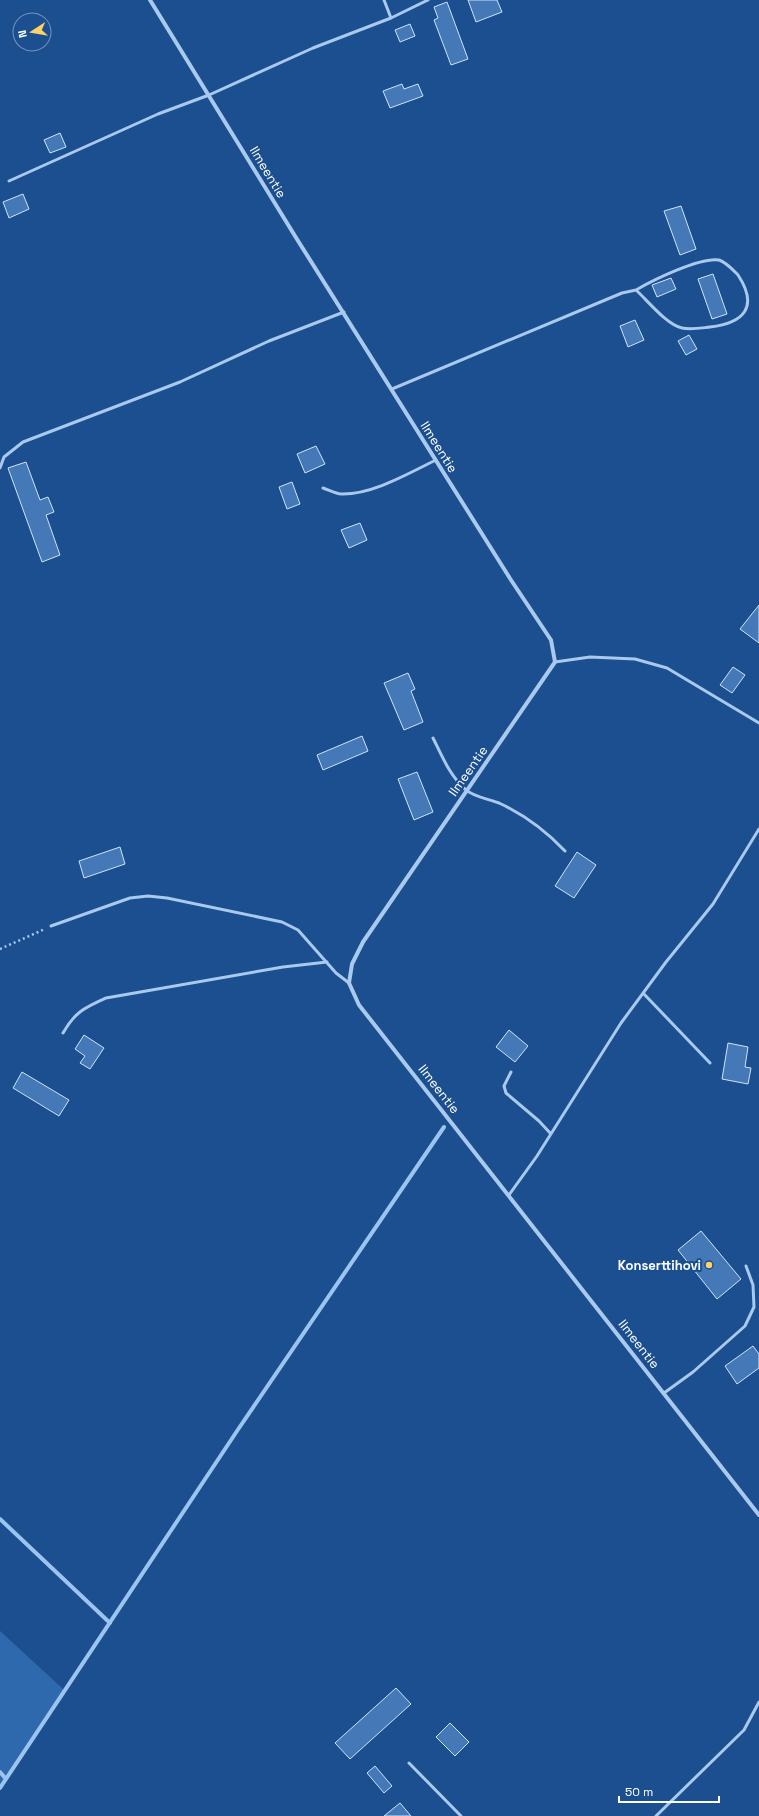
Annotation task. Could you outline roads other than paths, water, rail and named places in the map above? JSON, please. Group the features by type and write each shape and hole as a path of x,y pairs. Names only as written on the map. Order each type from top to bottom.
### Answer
{"street":[{"name":"Ilmeentie","path":"150,0 295,236 511,580 551,640 555,662 363,942 352,964 349,983 360,1004 759,1515"}],"lane":[{"path":"384,0 391,18"},
{"path":"9,181 158,114 209,95 313,48 391,18 428,0"},
{"path":"392,389 604,299 636,290 662,277 703,262 719,260 733,269 743,281 750,298 747,312 734,322 701,328 682,328 668,321 636,290"},
{"path":"0,468 4,457 23,442 174,384 269,341 344,312"},
{"path":"323,488 341,494 363,491 391,481 436,460"},
{"path":"555,662 590,657 634,659 667,668 759,723"},
{"path":"433,738 451,773 466,791 498,802 526,816 553,838 565,851"},
{"path":"508,1194 551,1134 643,993 713,904 759,829"},
{"path":"51,926 130,898 148,896 167,898 282,922 298,930 336,973 349,983"},
{"path":"63,1033 71,1019 86,1007 106,998 283,967 327,962"},
{"path":"643,993 710,1063"},
{"path":"511,1072 504,1086 506,1093 539,1121 551,1134"},
{"path":"664,1393 693,1372 745,1326 754,1308 752,1285 746,1266"},
{"path":"656,1816 744,1730 759,1702"},
{"path":"409,1763 461,1816"}],"waterway":[{"path":"0,1788 237,1431 444,1127"},
{"path":"0,1519 110,1623"},
{"path":"0,1772 6,1779"}],"place":[{"name":"Konserttihovi","path":"709,1265"}]}
